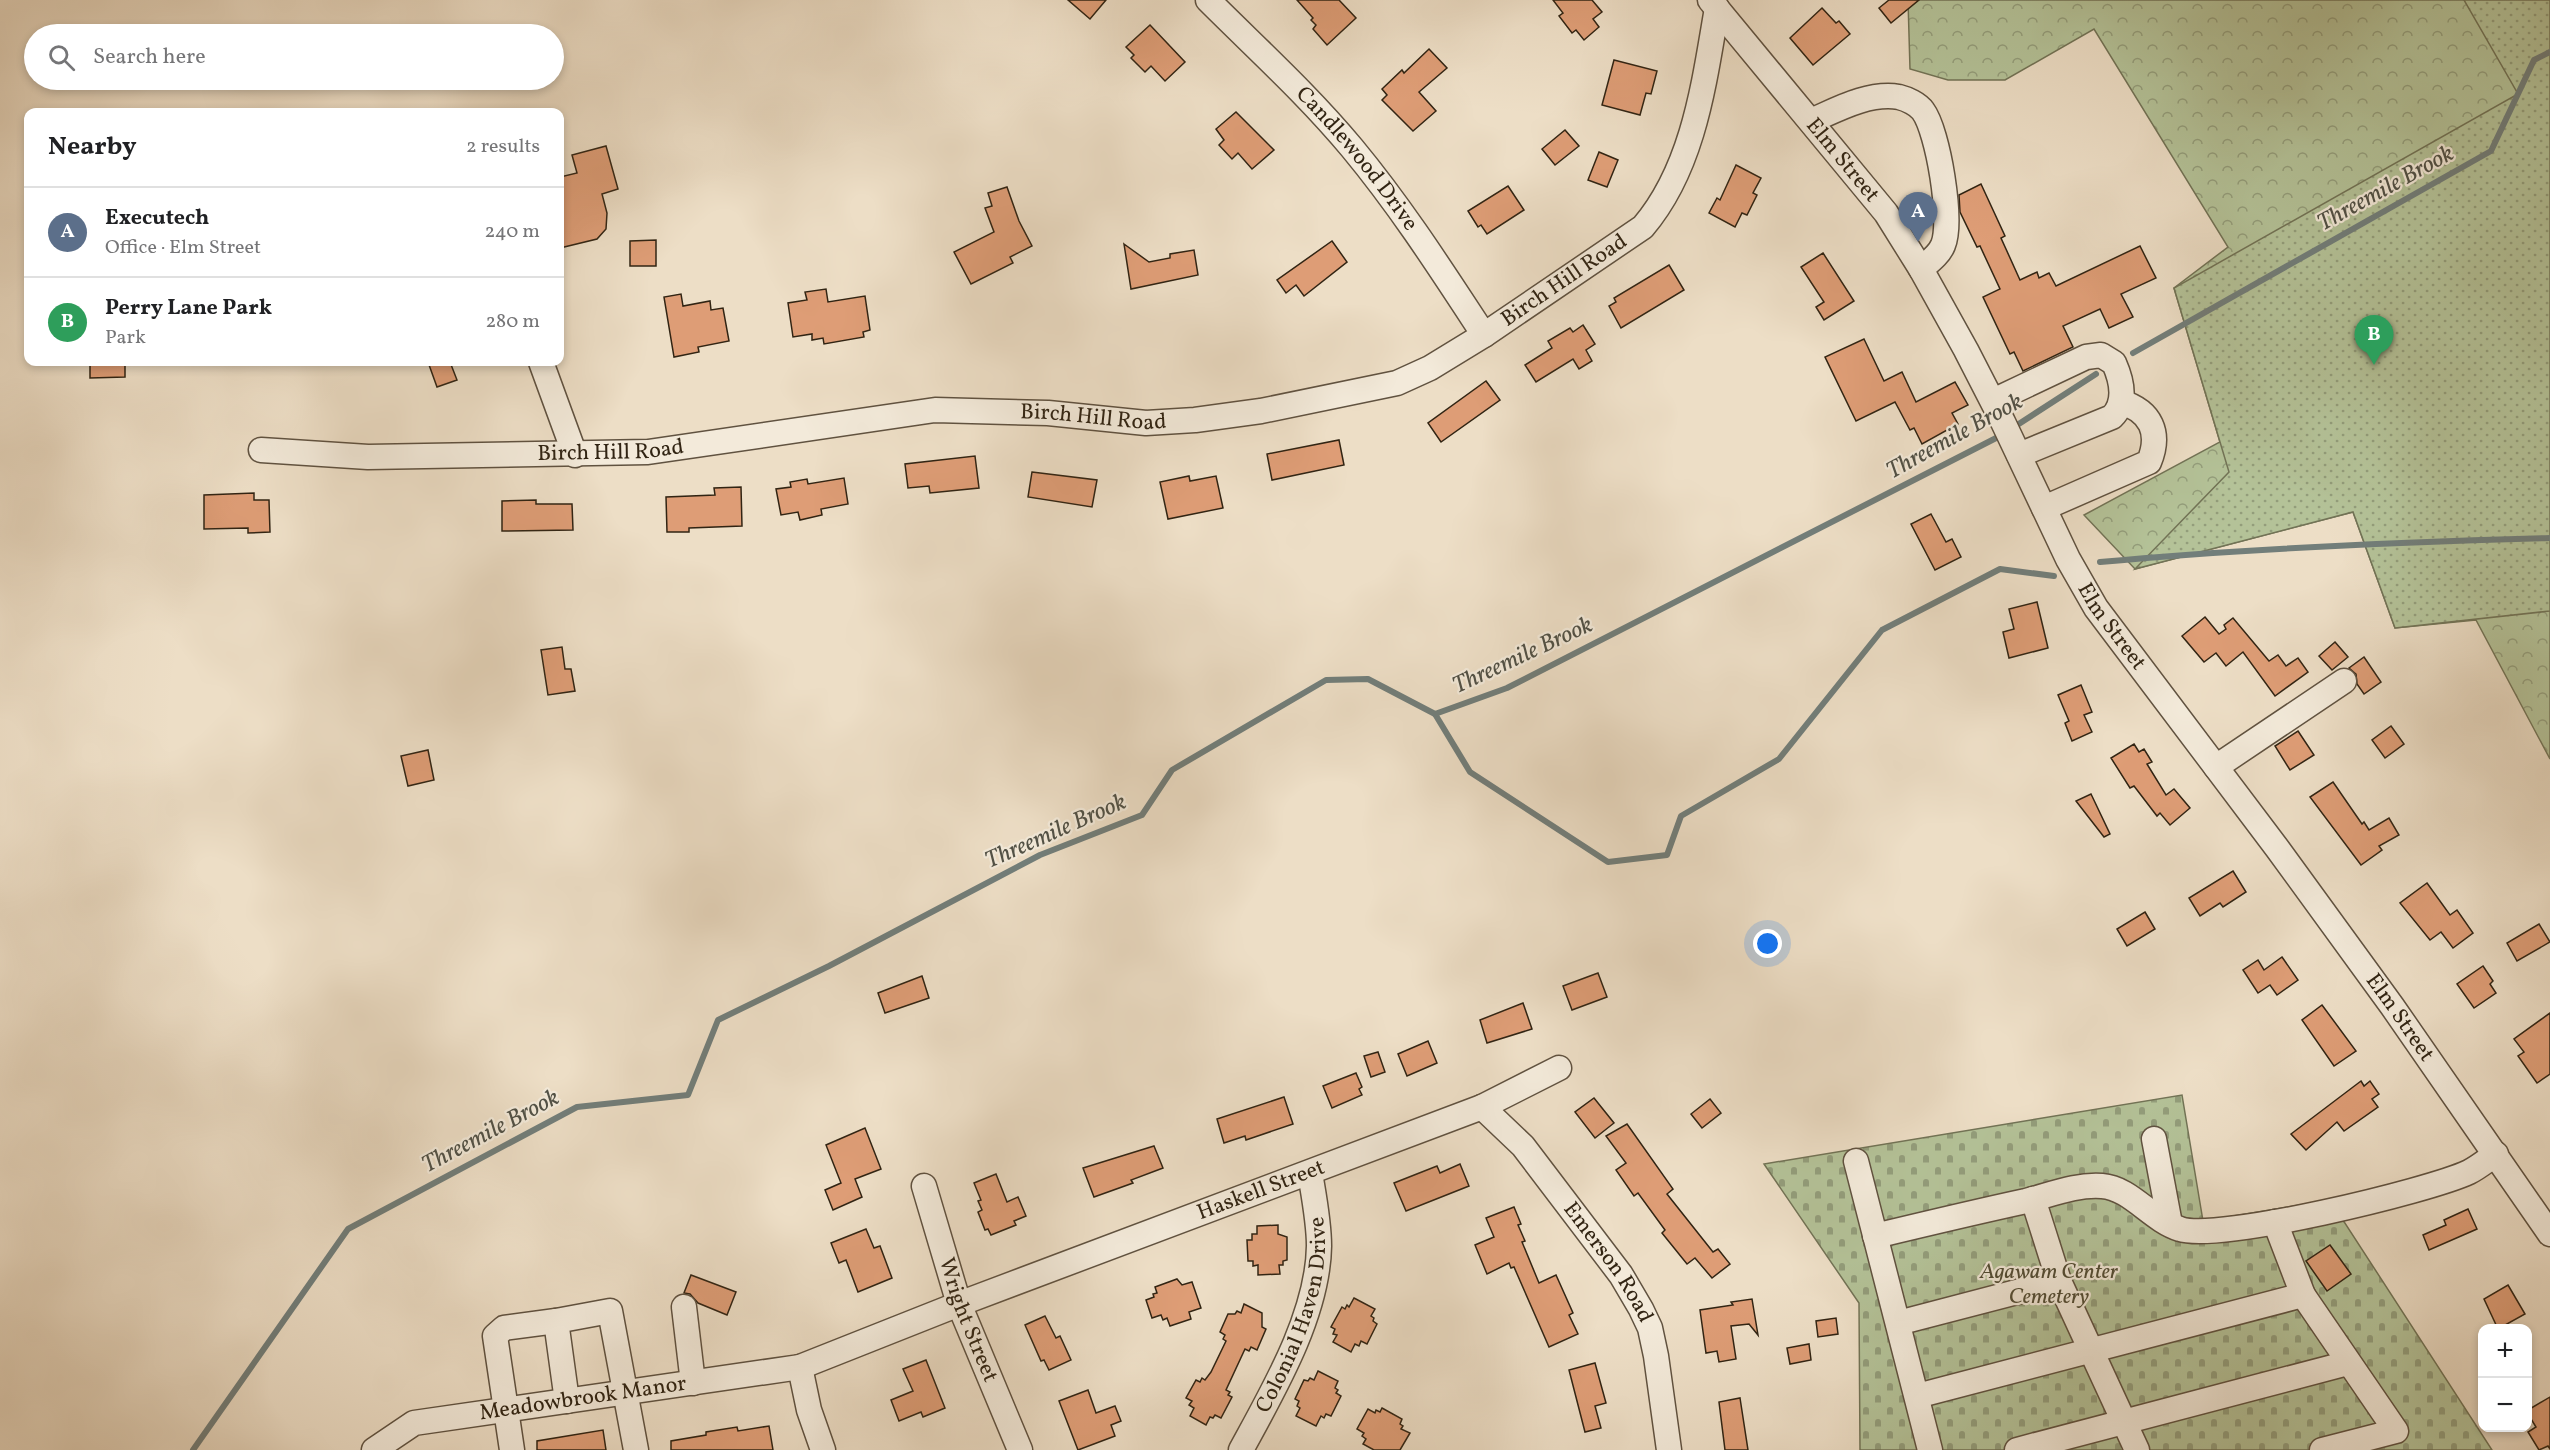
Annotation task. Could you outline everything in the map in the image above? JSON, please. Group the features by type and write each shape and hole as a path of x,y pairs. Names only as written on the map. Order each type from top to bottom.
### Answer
{"street":[{"name":"Candlewood Drive","path":"1208,0 1268,57 1361,159 1415,231 1484,335"},
{"name":"Birch Hill Road","path":"261,450 368,457 648,452 935,410 1048,413 1146,423 1196,420 1272,409 1396,382 1430,368 1484,335 1643,227 1657,211 1677,173 1692,132 1704,85 1713,4"},
{"name":"Elm Street","path":"1713,4 1886,213 1921,269 2007,430 2068,559 2096,608 2392,1006 2550,1234"},
{"path":"1811,121 1845,106 1882,96 1901,98 1913,103 1923,111 1940,161 1946,232 1940,250 1921,269"},
{"path":"2101,355 2114,363 2122,386 2119,410 2112,417 2007,430 2086,357 2101,355"},
{"path":"542,366 575,455"},
{"path":"2044,508 2149,462 2155,440 2152,427 2135,406 2121,402"},
{"path":"2216,767 2344,681"},
{"name":"Haskell Street","path":"960,1304 1482,1107 1559,1068"},
{"name":"Emerson Road","path":"1482,1107 1523,1146 1621,1275 1641,1309 1650,1328 1656,1356 1669,1450"},
{"path":"2154,1139 2170,1224"},
{"path":"1875,1236 2085,1187 2113,1187 2128,1195 2153,1216 2181,1230 2205,1231 2276,1222 2392,1196 2469,1172 2496,1154"},
{"path":"1857,1161 1930,1450"},
{"name":"Colonial Haven Drive","path":"1241,1450 1282,1372 1299,1330 1312,1288 1319,1247 1310,1173"},
{"name":"Wright Street","path":"924,1186 960,1304 1020,1450"},
{"path":"2033,1199 2059,1281 2136,1450"},
{"path":"2276,1222 2303,1295 2396,1431 2322,1450"},
{"path":"1898,1323 2059,1281"},
{"path":"1917,1396 2303,1295"},
{"name":"Meadowbrook Manor","path":"374,1450 414,1423 800,1367 960,1304"},
{"path":"684,1307 693,1383"},
{"path":"512,1450 495,1336 504,1328 610,1311 636,1450"},
{"path":"556,1321 567,1401"},
{"path":"2017,1450 2348,1363"},
{"path":"800,1367 809,1410 822,1450"}],"green space":[{"path":"1908,0 2550,0 2550,759 2476,620 2395,628 2353,512 2135,569 2084,515 2220,442 2174,288 2228,247 2094,29 2005,80 1948,80 1910,69"},
{"path":"2464,0 2550,0 2550,611 2395,628 2353,512 2135,569 2229,472 2174,288 2518,94"},
{"name":"Agawam Center Cemetery","path":"2182,1095 2203,1221 2330,1200 2478,1428 2478,1432 2480,1432 2492,1450 1860,1450 1859,1303 1764,1164"}],"building":[{"path":"1068,0 1106,0 1090,19"},
{"path":"1297,0 1339,0 1356,18 1327,45 1313,29 1316,25 1311,20 1313,18"},
{"path":"1553,0 1592,0 1602,12 1593,19 1599,27 1584,40 1576,30 1572,33 1559,16 1563,13"},
{"path":"1889,0 1919,0 1891,23 1879,8"},
{"path":"1822,8 1836,23 1839,21 1850,34 1813,65 1790,38"},
{"path":"1150,25 1185,62 1165,81 1151,66 1145,72 1131,58 1134,55 1126,47"},
{"path":"1429,49 1447,68 1419,92 1436,111 1413,131 1382,100 1387,95 1382,89 1402,70 1404,73"},
{"path":"1614,60 1657,71 1651,94 1646,93 1640,115 1602,105"},
{"path":"1236,112 1274,150 1252,169 1238,153 1232,159 1219,145 1224,140 1216,129"},
{"path":"1565,130 1579,146 1555,165 1542,149"},
{"path":"606,146 618,189 602,194 607,213 606,229 597,239 564,247 564,176 577,173 572,155"},
{"path":"1599,152 1618,160 1607,187 1588,180"},
{"path":"1736,165 1761,178 1753,193 1757,195 1747,215 1742,213 1735,227 1709,213 1717,198 1720,200"},
{"path":"1981,184 2005,236 2001,238 2020,280 2037,272 2039,278 2049,273 2056,286 2140,246 2156,278 2121,294 2133,317 2109,328 2100,309 2063,326 2073,347 2023,371 2014,352 2010,354 1983,297 2000,289 1980,246 1977,247 1960,212 1959,195"},
{"path":"1508,186 1524,210 1487,234 1481,225 1478,227 1468,211"},
{"path":"1007,187 1019,221 1032,246 1010,257 1013,263 971,284 954,252 994,232 985,208 992,206 988,193"},
{"path":"656,240 656,266 630,266 630,241"},
{"path":"1332,241 1347,262 1304,296 1296,285 1286,293 1277,280"},
{"path":"1124,244 1149,262 1170,258 1170,254 1194,250 1198,275 1131,289"},
{"path":"1823,253 1854,301 1824,320 1816,307 1824,302 1801,267"},
{"path":"1669,265 1684,290 1621,328 1609,306 1616,302 1614,298"},
{"path":"826,289 828,302 865,296 870,330 863,332 864,337 824,344 823,338 812,340 812,334 793,337 788,303 807,300 805,292"},
{"path":"681,294 683,306 710,301 711,310 723,308 729,341 698,347 699,352 674,357 664,297"},
{"path":"1583,325 1595,344 1586,350 1592,361 1579,369 1573,359 1536,382 1525,365 1552,348 1548,341 1570,328 1573,332"},
{"path":"1864,339 1884,381 1902,372 1916,402 1955,382 1968,405 1952,413 1958,424 1922,444 1914,428 1910,430 1895,402 1856,421 1825,357"},
{"path":"90,366 125,366 125,377 90,378"},
{"path":"429,366 452,366 457,380 437,387"},
{"path":"1486,381 1500,400 1441,442 1428,423"},
{"path":"1339,440 1344,465 1272,480 1267,454"},
{"path":"975,456 979,488 930,493 929,486 908,488 905,464"},
{"path":"1032,472 1097,480 1092,507 1028,497"},
{"path":"1189,476 1190,481 1216,476 1223,508 1168,519 1160,482"},
{"path":"844,478 848,504 821,509 822,515 800,520 798,512 781,515 776,489 791,487 790,482 807,479 808,484"},
{"path":"741,487 742,526 689,528 689,532 667,532 666,497 715,495 714,488"},
{"path":"254,493 254,500 269,500 270,532 248,533 248,528 204,529 204,495"},
{"path":"536,500 536,504 572,504 573,530 502,531 502,501"},
{"path":"1931,514 1946,542 1952,539 1961,557 1935,570 1911,524"},
{"path":"2037,602 2048,648 2009,658 2003,632 2014,629 2009,609"},
{"path":"2205,617 2219,634 2226,629 2224,625 2233,618 2269,661 2278,655 2286,666 2298,658 2308,672 2275,696 2243,652 2226,666 2216,653 2204,662 2182,636"},
{"path":"2335,642 2348,657 2332,670 2319,656"},
{"path":"562,647 565,669 571,669 575,691 548,695 541,650"},
{"path":"2364,657 2381,682 2364,694 2357,684 2356,674 2349,668"},
{"path":"2081,685 2092,712 2084,715 2092,732 2072,741 2065,723 2069,721 2058,695"},
{"path":"2391,726 2404,744 2385,758 2372,740"},
{"path":"2298,731 2314,755 2290,770 2275,746"},
{"path":"2134,744 2139,752 2144,749 2152,762 2147,764 2166,795 2174,789 2190,808 2170,825 2160,813 2157,816 2134,786 2130,788 2111,758"},
{"path":"428,750 434,780 408,786 401,756"},
{"path":"2333,782 2362,824 2364,822 2369,830 2389,818 2399,835 2379,846 2382,850 2361,865 2310,797"},
{"path":"2091,794 2110,834 2104,837 2076,801"},
{"path":"2233,871 2246,892 2223,907 2220,903 2200,916 2189,898"},
{"path":"2427,883 2450,915 2457,910 2473,933 2453,948 2441,932 2430,940 2400,903"},
{"path":"2145,912 2155,929 2127,946 2117,929"},
{"path":"2539,924 2550,942 2517,961 2507,943"},
{"path":"2282,957 2298,980 2277,995 2270,985 2258,993 2243,970 2258,960 2264,970"},
{"path":"2483,966 2493,981 2490,984 2496,993 2474,1008 2457,984"},
{"path":"1598,973 1607,997 1572,1010 1563,986"},
{"path":"922,976 929,998 885,1013 878,993"},
{"path":"1523,1003 1532,1029 1487,1043 1480,1020"},
{"path":"2322,1005 2356,1051 2334,1066 2302,1020"},
{"path":"2550,1013 2550,1074 2537,1083 2518,1056 2524,1052 2514,1039"},
{"path":"1428,1041 1437,1063 1407,1076 1398,1054"},
{"path":"1378,1052 1385,1072 1371,1077 1364,1056"},
{"path":"1356,1073 1362,1087 1359,1089 1362,1095 1332,1108 1323,1086"},
{"path":"2361,1081 2364,1086 2370,1081 2379,1094 2372,1099 2378,1107 2344,1131 2337,1122 2306,1150 2291,1134"},
{"path":"1284,1097 1293,1124 1246,1140 1245,1136 1224,1143 1217,1119"},
{"path":"1594,1098 1614,1123 1595,1138 1575,1112"},
{"path":"1710,1099 1721,1113 1702,1128 1691,1114"},
{"path":"1627,1124 1673,1189 1667,1194 1713,1252 1718,1249 1730,1264 1712,1278 1695,1258 1687,1264 1662,1233 1665,1230 1638,1193 1634,1196 1616,1170 1626,1163 1606,1136"},
{"path":"865,1128 881,1169 855,1179 862,1197 833,1210 825,1190 841,1183 826,1145"},
{"path":"1154,1146 1163,1168 1131,1180 1133,1183 1094,1197 1083,1168"},
{"path":"1460,1164 1469,1186 1406,1211 1394,1183 1437,1166 1440,1173"},
{"path":"996,1174 1007,1202 1018,1197 1026,1216 1014,1221 1016,1225 991,1235 988,1229 985,1230 978,1212 982,1210 978,1201 981,1200 974,1183"},
{"path":"1514,1207 1525,1241 1522,1242 1539,1283 1556,1275 1573,1313 1569,1315 1578,1334 1549,1347 1514,1267 1511,1268 1509,1263 1487,1274 1475,1245 1494,1237 1486,1218"},
{"path":"2468,1209 2477,1229 2429,1250 2423,1235 2446,1225 2444,1220"},
{"path":"1278,1225 1278,1234 1287,1237 1287,1260 1283,1261 1283,1265 1279,1265 1280,1274 1258,1275 1258,1265 1253,1266 1253,1261 1248,1261 1247,1240 1252,1240 1252,1234 1257,1234 1257,1226"},
{"path":"866,1229 874,1248 880,1246 892,1278 858,1292 846,1260 839,1263 831,1243"},
{"path":"2330,1245 2351,1274 2327,1291 2306,1261"},
{"path":"691,1275 736,1292 727,1315 698,1303 690,1294 684,1293"},
{"path":"1177,1279 1182,1285 1192,1282 1201,1308 1189,1312 1191,1319 1170,1326 1167,1318 1163,1320 1161,1315 1152,1318 1146,1300 1157,1293 1155,1287"},
{"path":"2508,1285 2525,1314 2507,1324 2496,1324 2484,1299"},
{"path":"1354,1298 1375,1309 1371,1316 1377,1324 1367,1344 1361,1341 1359,1346 1355,1344 1351,1352 1333,1342 1337,1335 1333,1334 1335,1329 1331,1327 1342,1307 1345,1309 1347,1305 1349,1307"},
{"path":"1752,1299 1758,1335 1749,1324 1731,1326 1736,1359 1719,1362 1717,1351 1706,1353 1700,1310 1733,1305 1731,1302"},
{"path":"1244,1304 1262,1313 1262,1327 1266,1329 1257,1350 1251,1347 1249,1351 1245,1349 1226,1390 1232,1397 1221,1418 1215,1415 1213,1418 1210,1417 1206,1425 1190,1416 1194,1408 1189,1405 1192,1401 1186,1398 1196,1380 1200,1382 1202,1378 1205,1380 1211,1372 1226,1341 1223,1339 1225,1335 1220,1332 1228,1314 1235,1314 1237,1311 1241,1313"},
{"path":"1045,1316 1056,1338 1060,1336 1071,1360 1049,1370 1044,1360 1041,1361 1025,1325"},
{"path":"1836,1318 1838,1334 1818,1337 1816,1321"},
{"path":"1809,1344 1811,1360 1790,1364 1787,1348"},
{"path":"926,1360 945,1408 923,1417 921,1412 899,1421 891,1400 913,1391 903,1369"},
{"path":"1595,1363 1606,1403 1595,1406 1601,1428 1585,1432 1569,1370"},
{"path":"1318,1371 1338,1381 1335,1388 1338,1390 1336,1393 1341,1396 1331,1416 1326,1414 1324,1418 1321,1416 1316,1426 1296,1416 1300,1408 1297,1406 1299,1401 1295,1399 1304,1380 1308,1381 1310,1378 1314,1380"},
{"path":"1088,1390 1096,1413 1115,1406 1121,1421 1111,1425 1115,1436 1078,1450 1059,1401"},
{"path":"2550,1397 2550,1449 2548,1446 2539,1450 2528,1432 2532,1432 2536,1427 2532,1420 2532,1408"},
{"path":"1740,1398 1748,1450 1725,1450 1719,1402"},
{"path":"1382,1408 1402,1419 1401,1429 1410,1433 1400,1450 1374,1450 1363,1444 1366,1439 1362,1436 1364,1433 1357,1429 1368,1409 1375,1413 1376,1410 1380,1412"},
{"path":"769,1426 773,1450 671,1450 671,1441 706,1435 706,1432 737,1427 738,1431"},
{"path":"603,1430 606,1450 537,1450 537,1441"}],"waterway":[{"name":"Threemile Brook","path":"2133,353 2491,151 2534,60 2550,52"},
{"name":"Threemile Brook","path":"2011,429 2096,374"},
{"name":"Threemile Brook","path":"193,1450 348,1229 577,1107 688,1095 718,1020 829,966 1040,855 1142,815 1172,770 1326,680 1368,679 1435,714 1507,688 2002,435"},
{"path":"2100,562 2325,546 2550,538"},
{"path":"1435,714 1470,772 1608,862 1667,855 1681,816 1779,759 1882,630 2000,569 2054,576"}],"place":[{"name":"Executech","path":"1918,242"},
{"name":"Perry Lane Park","path":"2374,365"}]}
